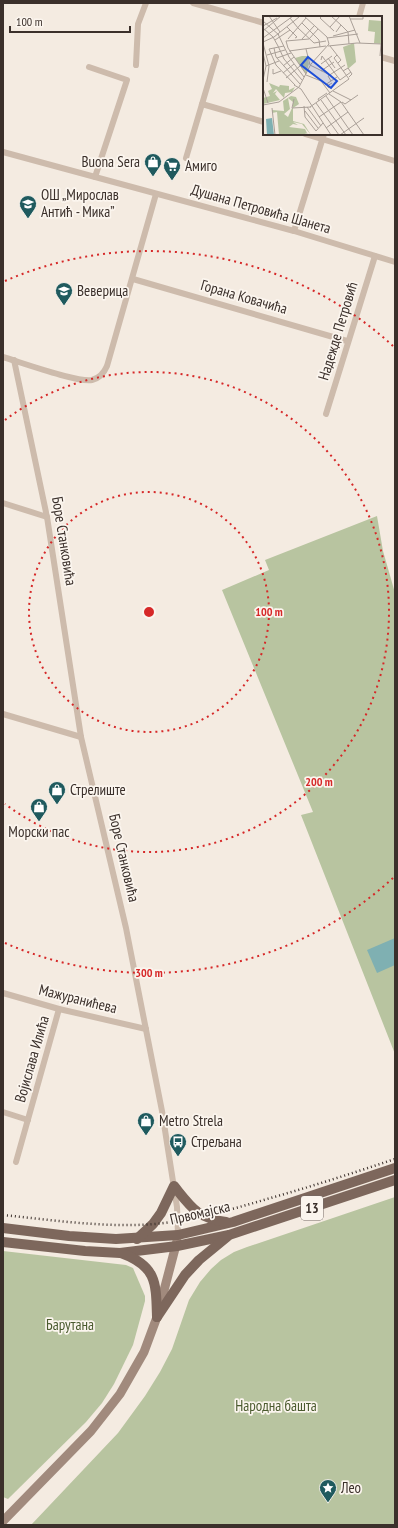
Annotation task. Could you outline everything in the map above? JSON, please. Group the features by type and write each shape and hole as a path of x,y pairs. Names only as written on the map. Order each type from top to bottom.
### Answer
{"main road":[{"name":"Првомајска","path":"3,1228 93,1238 116,1239 137,1239 178,1235 233,1222 395,1168"},
{"name":"Првомајска","path":"3,1242 85,1251 120,1253 177,1246 229,1235 395,1180"},
{"path":"137,1239 153,1224 161,1213 174,1186 193,1208 204,1217 214,1220 233,1222"},
{"path":"158,1317 185,1275 204,1256 229,1235"},
{"path":"120,1253 133,1258 148,1269 153,1278 156,1292 158,1317"}],"street":[{"path":"136,65 138,24 146,3"},
{"path":"193,3 263,23"},
{"path":"359,16 363,3"},
{"path":"186,158 216,57"},
{"path":"382,57 395,60"},
{"path":"89,67 127,80 95,177"},
{"path":"202,104 263,122"},
{"path":"294,231 323,136 395,160"},
{"name":"Душана Петровића Шанета","path":"3,152 294,231 395,262"},
{"path":"3,357 83,380 98,378 103,374 107,366 133,279 156,194"},
{"name":"Надежде Петровић","path":"326,414 347,341 375,256"},
{"name":"Горана Ковачића","path":"133,279 347,341"},
{"name":"Боре Станковића","path":"3,1521 91,1431 120,1394 144,1352 158,1317 177,1246 178,1235 174,1186 162,1111 126,928 81,737 47,517 14,360"},
{"path":"3,504 47,517"},
{"path":"3,714 81,737"},
{"name":"Мажуранићева","path":"3,993 59,1009 146,1029"},
{"name":"Војислава Илића","path":"16,1162 59,1009"},
{"path":"3,1112 28,1120"}],"green space":[{"path":"377,516 383,551 395,593 395,1054 301,815 313,812 222,590 269,570 265,560"},
{"name":"Народна башта","path":"395,1197 395,1525 31,1525 118,1433 145,1396 172,1349 189,1300 200,1282 211,1269 221,1260 234,1252"},
{"name":"Барутана","path":"3,1251 126,1265 133,1268 145,1296 133,1345 114,1384 102,1403 86,1422 8,1499 3,1497"}],"water":[{"path":"395,938 395,965 377,973 367,950"}],"railway":[{"path":"3,1215 98,1224 155,1224 198,1217 239,1207 315,1185 395,1159"}],"place":[{"name":"Buona Sera","path":"153,177"},
{"name":"Амиго","path":"172,181"},
{"name":"ОШ „Мирослав Антић - Мика”","path":"28,219"},
{"name":"Веверица","path":"64,306"},
{"name":"Стрелиште","path":"57,805"},
{"name":"Морски пас","path":"39,822"},
{"name":"Metro Strela","path":"146,1136"},
{"name":"Стрељана","path":"178,1157"},
{"name":"Лео","path":"328,1503"}]}
